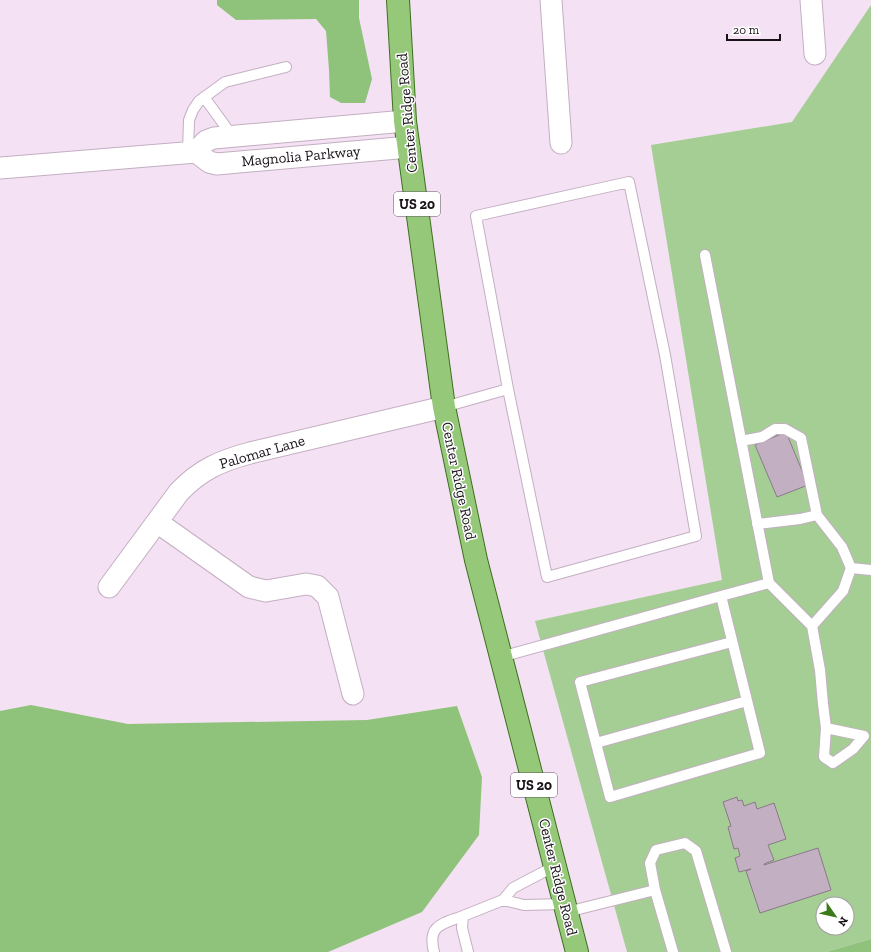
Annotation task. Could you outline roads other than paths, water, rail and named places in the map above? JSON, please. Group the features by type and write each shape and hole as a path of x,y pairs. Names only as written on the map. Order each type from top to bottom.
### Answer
{"main road":[{"name":"Center Ridge Road","path":"398,0 405,121 444,407 476,560 577,952"}],"street":[{"path":"551,0 561,143"},
{"path":"811,0 815,54"},
{"name":"Magnolia Parkway","path":"405,121 214,138 206,141 192,153 209,162 217,164 409,147"},
{"path":"0,168 192,153"},
{"name":"Palomar Lane","path":"110,587 179,492 190,481 214,464 229,458 444,407"},
{"path":"157,522 249,587 266,591 306,584 317,586 328,597 353,694"}],"lane":[{"path":"192,153 190,120 198,101 226,82 286,67"},
{"path":"204,97 233,137"},
{"path":"629,182 665,355 696,536 547,577 508,389 476,216 629,182"},
{"path":"705,255 769,584 812,626 820,670 826,728 824,757 833,763 853,749 867,733"},
{"path":"444,407 508,389"},
{"path":"741,441 762,437 775,429 785,429 801,438 817,515 842,547 851,568 843,590 812,626"},
{"path":"757,524 800,519 817,515"},
{"path":"851,568 871,570"},
{"path":"501,657 769,584"},
{"path":"722,596 760,753 610,797 580,682 732,642"},
{"path":"596,743 747,701"},
{"path":"826,728 867,733"},
{"path":"673,952 655,890 650,863 656,850 685,843 696,850 726,952"},
{"path":"434,952 432,936 434,931 442,924 503,900 514,888 555,866"},
{"path":"503,900 524,905 566,908 655,890"},
{"path":"463,916 462,928 468,952"}]}
